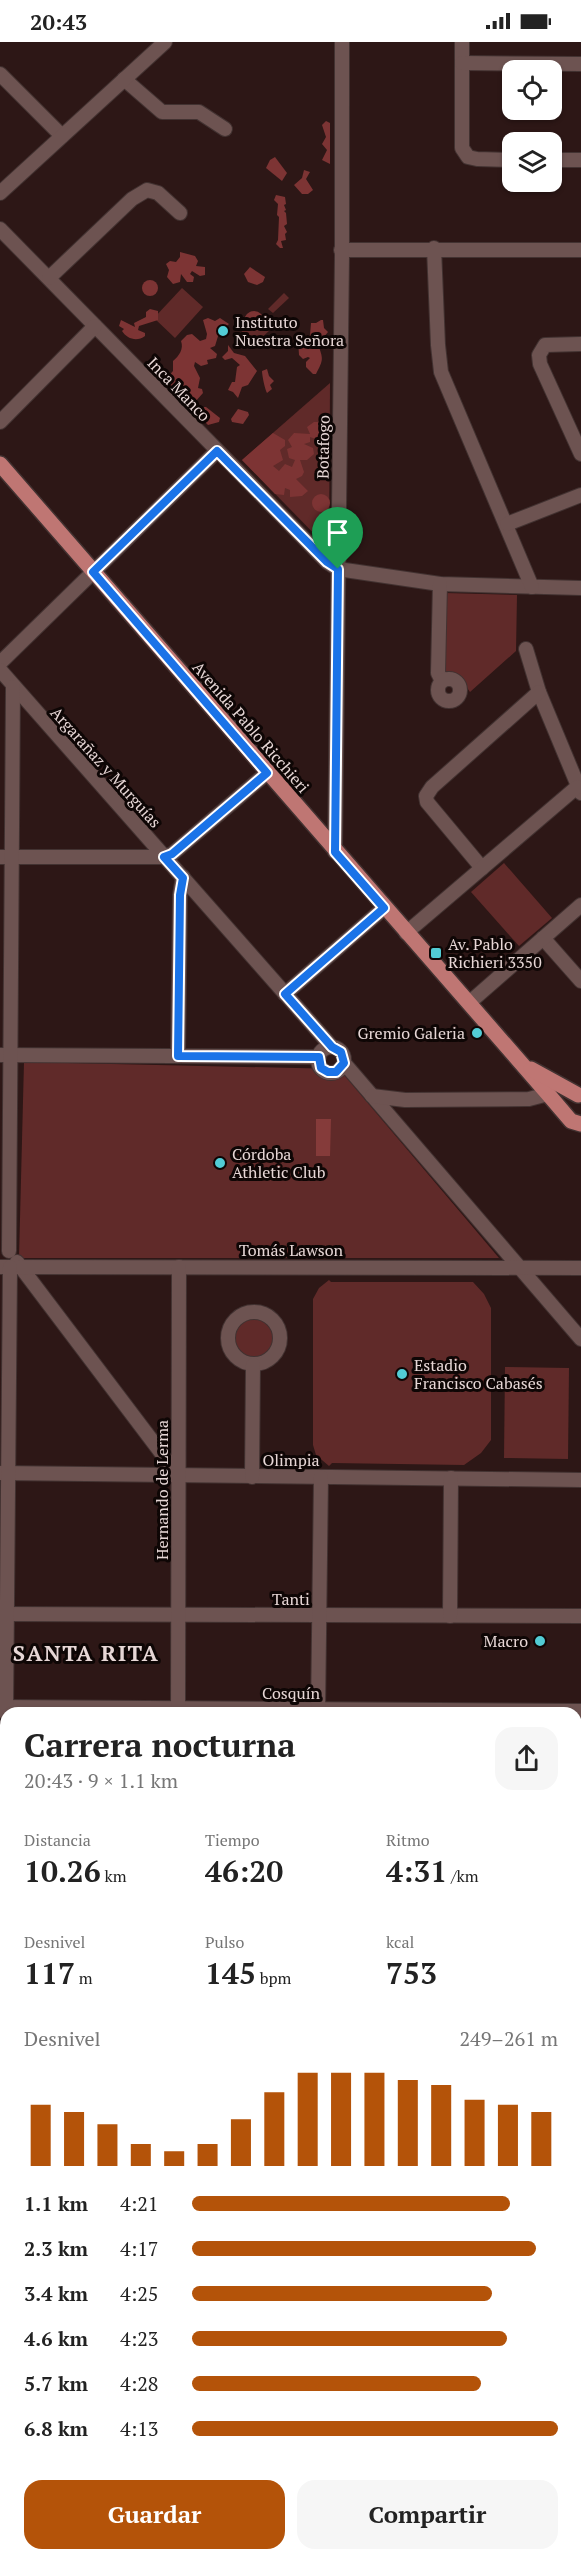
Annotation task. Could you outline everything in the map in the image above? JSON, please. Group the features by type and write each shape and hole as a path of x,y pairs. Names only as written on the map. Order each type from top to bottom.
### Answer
{"main road":[{"name":"Avenida Pablo Ricchieri","path":"0,464 335,852 576,1123"},
{"name":"Avenida Pablo Ricchieri","path":"524,1065 580,1095"},
{"path":"576,1123 570,1100 580,1095"}],"street":[{"path":"0,194 165,42"},
{"name":"Botafogo","path":"335,852 342,42"},
{"path":"462,42 462,148 468,157 502,160"},
{"path":"462,63 581,64"},
{"path":"0,74 62,136"},
{"path":"124,79 162,112 199,112 225,129"},
{"path":"562,160 581,160"},
{"path":"49,278 132,199 147,190 158,193 180,213"},
{"name":"Inca Manco","path":"0,229 327,562 338,569"},
{"path":"341,250 434,248 581,250"},
{"path":"434,248 441,372 532,586"},
{"path":"0,422 95,326"},
{"path":"581,344 545,345 539,355 540,364 581,454"},
{"path":"0,663 217,451"},
{"path":"507,524 581,495"},
{"path":"338,569 440,584 581,588"},
{"path":"440,584 438,673 442,681"},
{"path":"406,933 579,790 538,692 526,650"},
{"name":"Argarañaz y Murguías","path":"0,670 332,1047"},
{"path":"4,1707 4,1473 10,1267 5,1055 5,857 13,687"},
{"path":"482,868 428,802 426,796 538,692"},
{"path":"5,857 164,857 172,854 267,773"},
{"path":"178,1056 180,895 183,878"},
{"path":"469,1003 581,905"},
{"path":"285,994 384,908"},
{"path":"543,938 581,981"},
{"path":"344,1063 339,1070 328,1072 321,1068 319,1057 324,1050 332,1047 341,1052 344,1063 581,1339"},
{"path":"5,1055 319,1057"},
{"path":"372,1096 405,1100 529,1099 548,1094"},
{"path":"387,1113 398,1102 405,1100"},
{"path":"0,1239 9,1251"},
{"path":"10,1267 178,1475"},
{"name":"Tomás Lawson","path":"10,1267 581,1268"},
{"name":"Hernando de Lerma","path":"178,1707 179,1267"},
{"path":"252,1477 253,1365"},
{"name":"Olimpia","path":"4,1473 581,1480"},
{"path":"318,1707 321,1477"},
{"path":"450,1616 451,1478"},
{"name":"Tanti","path":"3,1614 581,1616"}],"shaded area":[{"path":"326,121 330,123 330,164 322,160 327,150 322,144 326,137 322,125"},
{"path":"275,157 287,173 282,181 266,168 270,160"},
{"path":"304,170 310,172 306,179 313,190 308,194 302,194 294,185 302,178"},
{"path":"276,195 285,197 286,204 284,211 287,224 284,226 287,232 286,240 281,241 283,248 276,244 279,217 277,215 278,204 274,200"},
{"path":"180,252 195,256 198,261 196,266 205,267 205,275 200,276 192,271 190,274 194,277 193,282 187,282 181,274 180,282 173,284 167,277 169,270 166,264 170,261 176,262 180,257"},
{"path":"250,267 265,277 263,282 257,285 248,282 244,274"},
{"path":"150,280 158,288 150,296 142,288"},
{"path":"182,288 203,307 175,338 154,318"},
{"path":"284,293 289,298 273,313 268,309"},
{"path":"150,309 158,311 158,320 139,326 138,330 145,333 145,336 136,339 124,334 122,331 124,329 119,326 121,320 135,327 134,323 146,317 146,312"},
{"path":"252,311 271,329 255,344 237,327"},
{"path":"254,311 261,314 264,321 261,328 254,331 247,328 244,321 247,314"},
{"path":"208,318 215,321 220,318 229,324 219,333 215,346 210,348 217,354 216,358 207,360 208,364 201,366 195,362 194,366 200,378 198,388 202,389 203,393 195,402 220,418 219,422 208,425 164,381 173,371 173,361 182,347 181,341 187,335 192,334 200,341 206,339 203,320"},
{"path":"321,320 328,332 318,344 322,356 321,362 316,374 313,374 306,367 306,362 310,358 303,359 299,355 298,340 302,336 310,335 311,323"},
{"path":"228,345 234,353 245,356 257,371 248,385 242,387 238,398 228,390 232,382 235,382 237,367 240,365 232,358 225,360 222,357 228,351"},
{"path":"267,369 274,381 270,385 272,389 267,393 262,371"},
{"path":"330,383 329,549 242,460"},
{"path":"238,409 248,412 249,415 243,424 232,422 231,419"},
{"path":"318,422 320,430 316,439 310,437 310,442 304,444 313,448 314,454 307,460 300,460 304,472 296,479 308,491 302,496 290,497 290,490 285,488 284,495 275,494 242,460 273,433 285,440 285,446 280,450 283,460 273,466 279,471 285,464 292,467 295,460 289,458 287,449 292,447 288,440 294,433 310,434 307,427"},
{"path":"321,494 327,497 330,503 327,509 321,512 315,509 312,503 315,497"},
{"path":"320,526 329,530 329,549 319,538"},
{"path":"445,593 517,595 516,651 470,692 461,679 446,673 443,668"},
{"path":"504,863 552,918 519,946 471,892"},
{"name":"Córdoba Athletic Club","path":"24,1062 339,1069 499,1258 19,1258"},
{"path":"316,1119 331,1119 330,1156 316,1156"},
{"name":"Estadio Francisco Cabasés","path":"329,1280 331,1282 473,1282 484,1294 491,1308 491,1440 481,1453 464,1465 332,1463 329,1466 316,1455 313,1445 313,1299 319,1288"},
{"path":"254,1318 262,1319 268,1324 273,1330 273,1346 268,1352 262,1357 254,1358 246,1357 240,1352 235,1346 234,1338 235,1330 240,1324 246,1319"},
{"path":"505,1367 569,1368 568,1459 504,1458"}],"place":[{"name":"Instituto Nuestra Señora","path":"223,331"},
{"name":"Av. Pablo Richieri 3350","path":"436,953"},
{"name":"Gremio Galeria","path":"477,1033"},
{"name":"Córdoba Athletic Club","path":"220,1163"},
{"name":"Estadio Francisco Cabasés","path":"402,1374"},
{"name":"Macro","path":"540,1641"}],"district":[{"name":"SANTA RITA","path":"86,1652"}],"route":[{"path":"217,451 327,562 338,569 335,852 384,908 285,994 332,1047 339,1049 344,1063 336,1072 328,1072 321,1068 319,1057 178,1056 180,895 183,878 164,857 172,854 267,773 93,572 217,451"}]}
